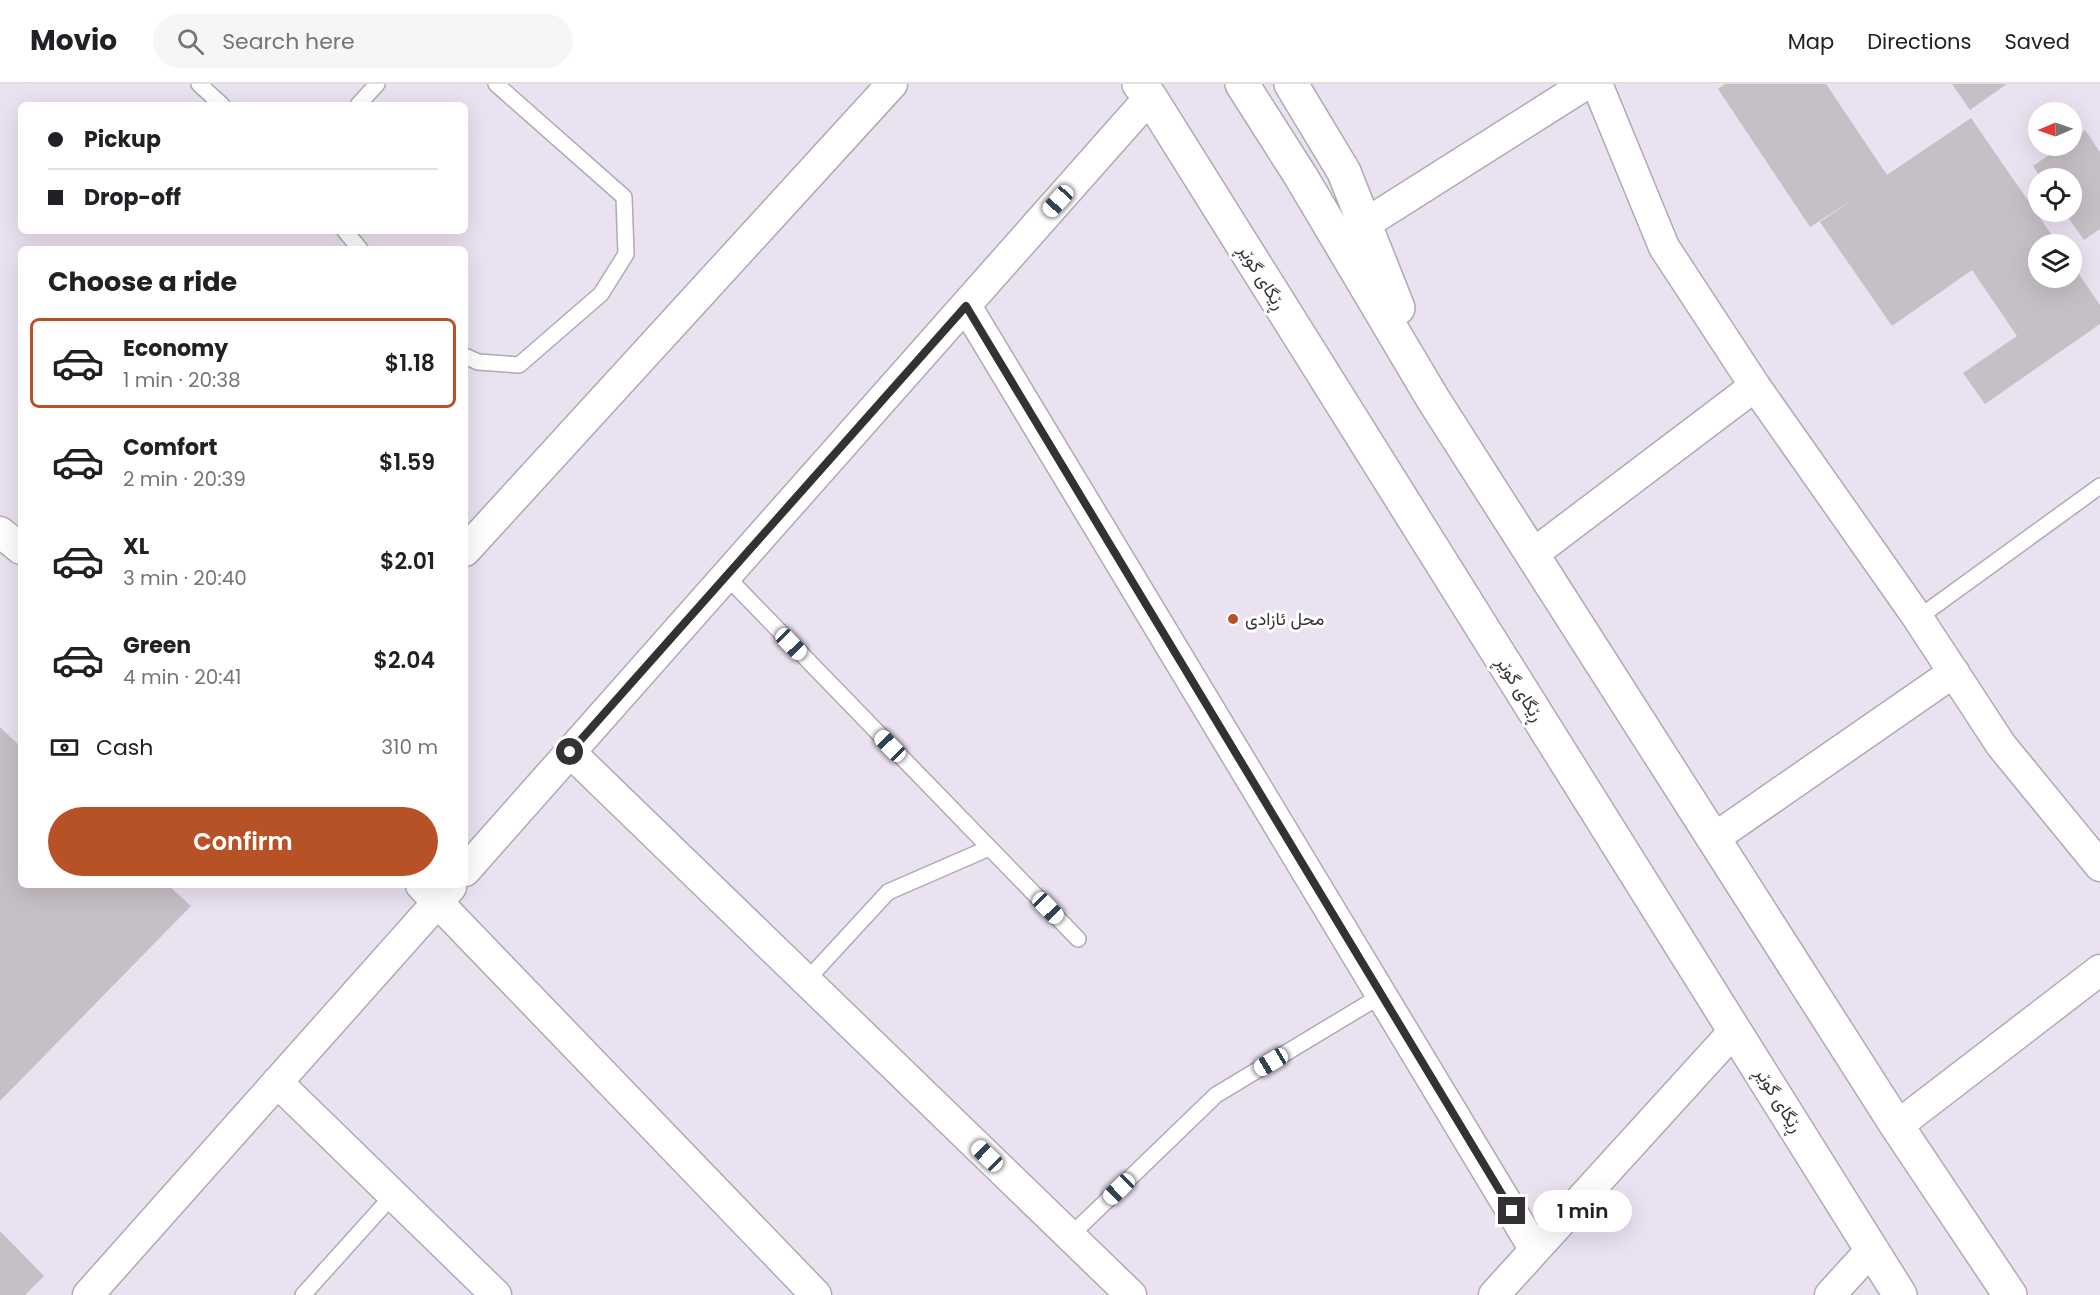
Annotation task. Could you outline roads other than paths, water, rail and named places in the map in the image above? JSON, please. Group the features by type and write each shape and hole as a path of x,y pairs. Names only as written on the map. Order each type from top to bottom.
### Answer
{"highway":[{"path":"1242,84 1300,174 1433,399 1897,1126 2010,1295"},
{"path":"1291,84 1344,172 1433,399"},
{"name":"ڕێگای گوێڕ","path":"1144,88 1900,1295"}],"street":[{"path":"468,548 892,84"},
{"path":"1365,224 1586,84"},
{"path":"1597,84 1664,247 1755,386 1918,618 2001,745 2100,866"},
{"path":"468,868 966,306 1144,88"},
{"path":"966,306 1535,1250"},
{"path":"1533,554 1755,386"},
{"path":"0,532 18,547"},
{"path":"1713,839 1954,672"},
{"path":"570,752 1131,1295"},
{"path":"88,1295 277,1082 437,890 816,1295"},
{"path":"1897,1126 2100,970"},
{"path":"1494,1295 1735,1030"},
{"path":"277,1082 496,1295"},
{"path":"1830,1295 1871,1250"}],"lane":[{"path":"199,84 219,102"},
{"path":"361,102 377,84"},
{"path":"468,357 478,362 519,365 602,294 626,254 624,197 496,84"},
{"path":"348,234 358,246"},
{"path":"1918,618 2100,486"},
{"path":"726,576 1078,939"},
{"path":"806,981 888,892 989,848"},
{"path":"1070,1236 1216,1095 1382,995"},
{"path":"303,1295 393,1195"}],"place":[{"name":"محل ئازادى","path":"1233,619"}]}
